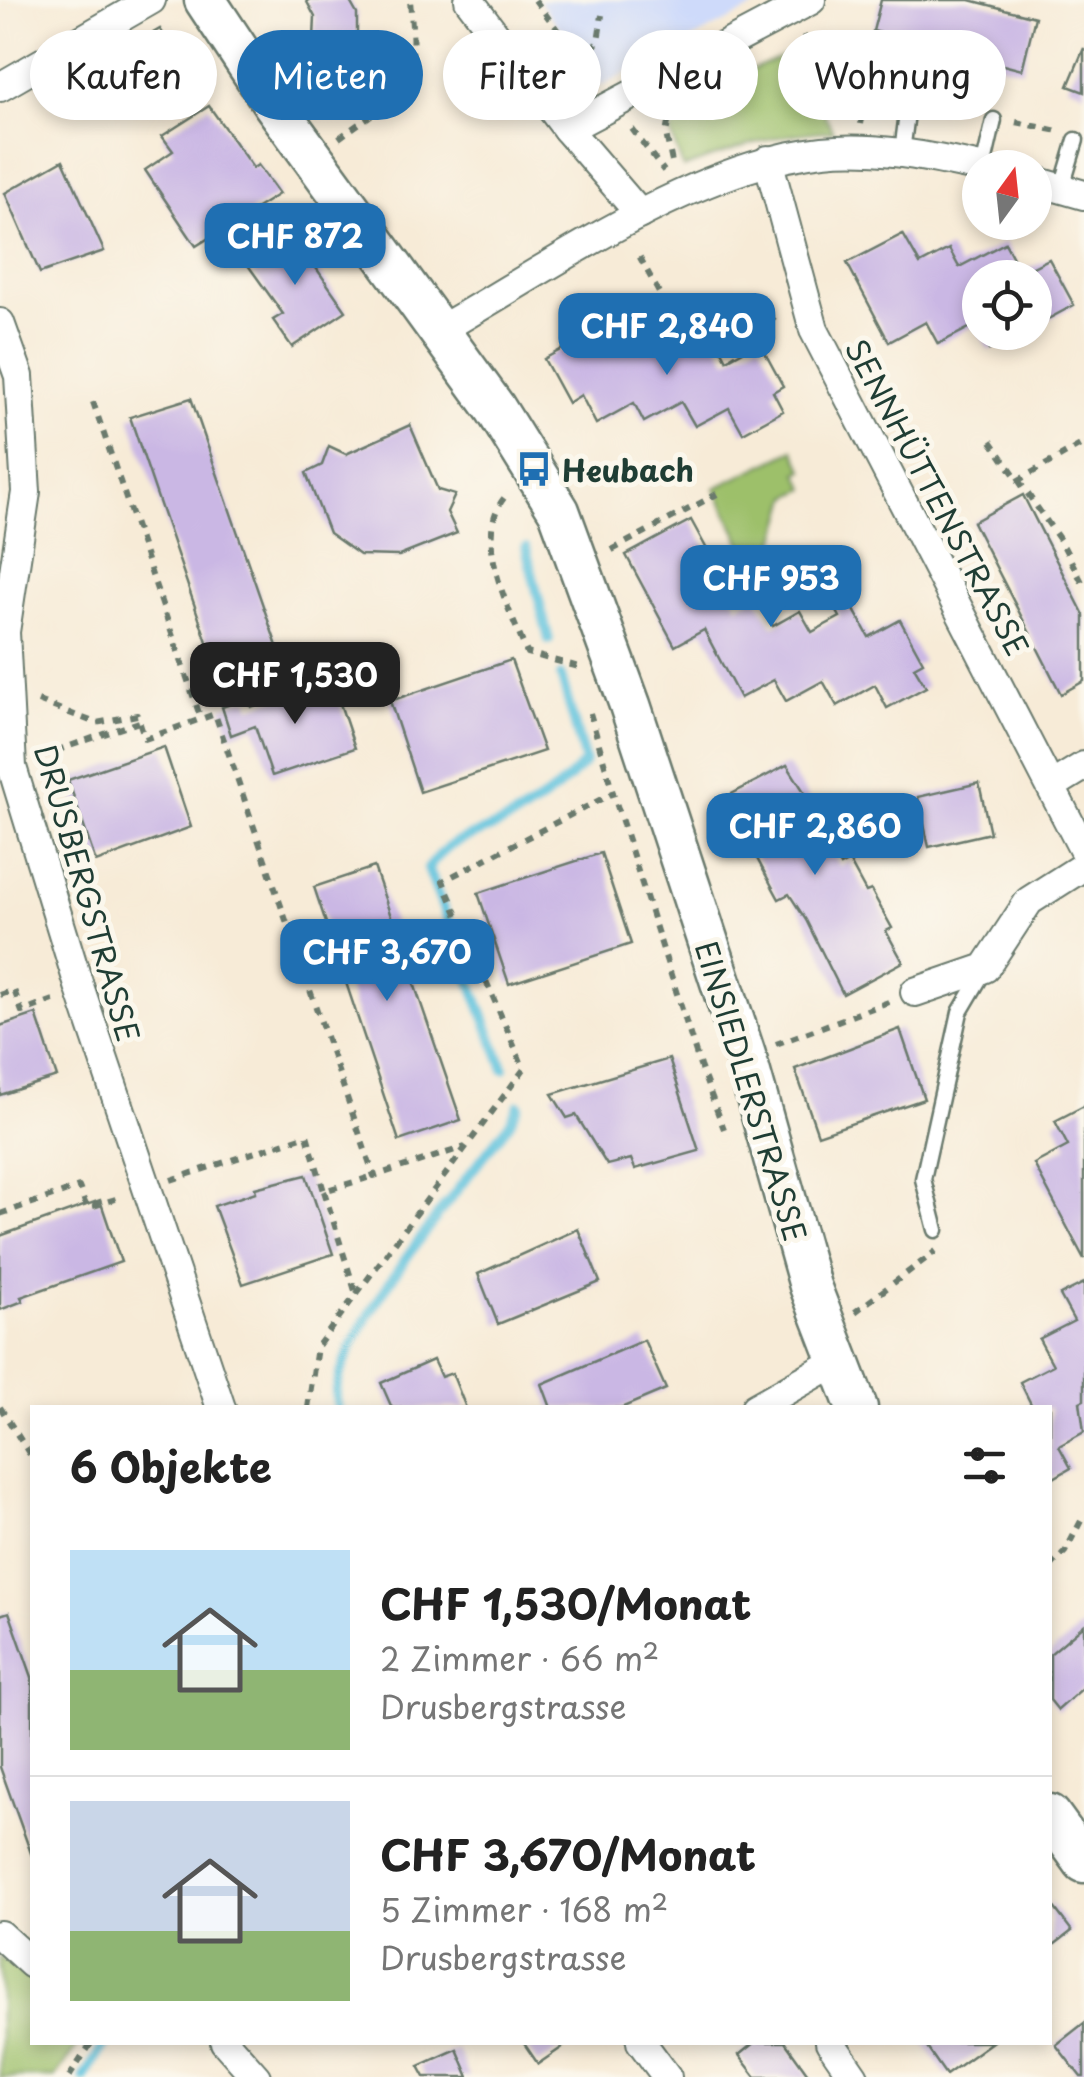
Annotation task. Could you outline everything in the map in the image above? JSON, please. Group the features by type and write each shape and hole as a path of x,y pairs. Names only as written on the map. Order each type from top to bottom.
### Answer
{"main road":[{"name":"EINSIEDLERSTRASSE","path":"205,0 284,118 440,330 559,511 581,566 745,1056 810,1286 856,1405"},
{"path":"1052,1818 1084,1862"}],"street":[{"path":"0,87 151,0"},
{"path":"470,0 567,129 640,214"},
{"path":"756,30 804,5"},
{"path":"567,129 621,101"},
{"path":"440,330 640,214 768,160 825,150 902,152 962,164"},
{"name":"SENNHÜTTENSTRASSE","path":"768,160 814,330 1054,785 1084,850"},
{"name":"DRUSBERGSTRASSE","path":"0,323 19,376 26,492 5,632 12,766 80,989 220,1405"},
{"path":"1054,785 1084,766"},
{"path":"916,992 985,968 1029,900 1084,866"},
{"path":"761,1405 841,1359"},
{"path":"0,1934 30,1962"},
{"path":"228,2045 256,2077"},
{"path":"643,2045 667,2077"},
{"path":"832,2045 854,2077"}],"lane":[{"path":"902,152 903,120"},
{"path":"987,150 995,120"},
{"path":"1060,188 1076,138"},
{"path":"936,1230 923,1179 960,1012 985,968"}],"path":[{"path":"335,141 399,96 410,81 414,47 410,0"},
{"path":"804,5 808,30"},
{"path":"600,30 602,14"},
{"path":"667,120 673,168"},
{"path":"844,120 848,126 860,127 861,120"},
{"path":"1011,121 1076,138"},
{"path":"634,248 672,317"},
{"path":"634,344 631,339 672,317 710,318 733,356"},
{"path":"727,346 770,320"},
{"path":"92,402 201,720"},
{"path":"990,441 1062,543 1084,586"},
{"path":"1017,481 1084,443"},
{"path":"581,566 717,494"},
{"path":"504,498 494,510 492,546 504,595 526,653 579,667 584,685"},
{"path":"5,689 84,720 96,722 136,715 144,739 215,714 374,1176"},
{"path":"588,703 612,793 700,1066 726,1134"},
{"path":"41,756 139,722"},
{"path":"308,1405 317,1346 524,1069 443,881 612,793"},
{"path":"0,995 14,990 22,1012 80,989"},
{"path":"745,1056 916,992"},
{"path":"0,1214 79,1187 88,1208 307,1135 356,1294"},
{"path":"324,1191 466,1146"},
{"path":"848,1316 936,1253 936,1230"},
{"path":"0,1407 30,1455"},
{"path":"1052,1565 1064,1552 1084,1515"},
{"path":"69,2077 90,2045"}],"shaded area":[{"path":"539,0 769,0 710,30 621,30 621,76 601,86 601,30 561,30"}],"green space":[{"path":"778,59 778,120 827,120 833,131 775,138 683,168 671,134 674,120 758,120 758,67"},
{"path":"794,450 804,470 798,473 806,489 789,497 773,552 751,562 715,488"},
{"path":"0,1957 30,1978 30,2045 79,2045 55,2077 0,2077"}],"building":[{"path":"306,0 349,0 357,14 357,30 314,30 315,17"},
{"path":"881,0 970,0 1035,17 1022,70 1006,66 1006,30 873,30"},
{"path":"1084,48 1084,92 1068,86"},
{"path":"217,117 253,168 258,165 279,194 196,246 145,170 173,151 162,136 187,120"},
{"path":"63,160 104,251 40,273 5,193"},
{"path":"289,229 346,311 292,347 273,320 283,314 245,261"},
{"path":"903,234 920,264 949,249 959,267 962,265 962,332 938,344 926,322 889,342 847,263"},
{"path":"1005,243 1014,260 972,260"},
{"path":"1052,265 1074,305 1052,317"},
{"path":"614,321 629,346 658,331 670,353 711,330 727,360 759,342 783,386 773,392 783,411 743,433 729,408 695,426 681,402 644,422 634,403 596,424 581,395 568,403 544,359"},
{"path":"191,398 278,649 217,671 130,417"},
{"path":"410,425 438,490 455,495 447,512 457,533 399,556 360,555 329,533 306,473 322,465 329,446 346,454"},
{"path":"1023,495 1084,615 1084,681 1061,694 973,522"},
{"path":"691,520 738,606 756,596 773,626 800,611 812,632 840,617 834,606 848,599 869,637 900,620 923,662 914,667 926,687 887,708 875,685 837,706 823,681 786,701 774,680 740,698 704,630 675,646 626,555"},
{"path":"511,660 544,751 420,792 390,701"},
{"path":"332,680 355,748 272,776 255,726 231,735 222,707 248,698 251,707"},
{"path":"164,747 191,827 96,862 68,780"},
{"path":"787,765 831,834 824,838 840,866 849,861 866,892 871,890 892,928 886,931 903,962 843,994 806,920 789,894 779,899 724,798"},
{"path":"979,783 990,833 929,847 918,797"},
{"path":"601,853 631,944 509,984 478,893"},
{"path":"374,867 461,1120 399,1141 314,887"},
{"path":"36,1014 57,1077 0,1095 0,1026"},
{"path":"900,1029 924,1099 818,1135 795,1069"},
{"path":"669,1059 699,1151 635,1169 631,1159 607,1165 576,1115 567,1118 552,1094"},
{"path":"1084,1106 1084,1259 1034,1164 1068,1146 1055,1121"},
{"path":"306,1175 333,1254 243,1284 214,1206 256,1192 255,1188"},
{"path":"100,1200 121,1262 21,1297 23,1301 0,1310 0,1236"},
{"path":"578,1229 600,1282 498,1324 478,1274"},
{"path":"1084,1283 1084,1400 1080,1402 1084,1432 1059,1446 1071,1468 1052,1479 1052,1405 1032,1405 1020,1382 1053,1365 1039,1339 1074,1321 1060,1295"},
{"path":"644,1340 666,1389 628,1405 550,1405 542,1384"},
{"path":"433,1360 441,1377 452,1373 465,1405 391,1405 381,1383"},
{"path":"9,1612 30,1671 30,1850 0,1767 0,1615"},
{"path":"1084,1625 1084,1687 1058,1710 1052,1702 1052,1652"},
{"path":"1052,1905 1072,1931 1052,1946"},
{"path":"1084,2023 1084,2077 1081,2077 1056,2045"},
{"path":"525,2045 566,2045 538,2064"},
{"path":"751,2045 787,2045 810,2077 756,2077 739,2055"},
{"path":"925,2045 988,2045 946,2075"},
{"path":"457,2049 469,2077 425,2077 419,2066"}],"waterway":[{"path":"526,548 549,640"},
{"path":"504,1069 428,869 451,845 535,805 585,762 561,676"},
{"path":"338,1405 338,1382 374,1307 519,1105"},
{"path":"84,2077 104,2045"}],"place":[{"name":"Heubach","path":"534,469"}]}
